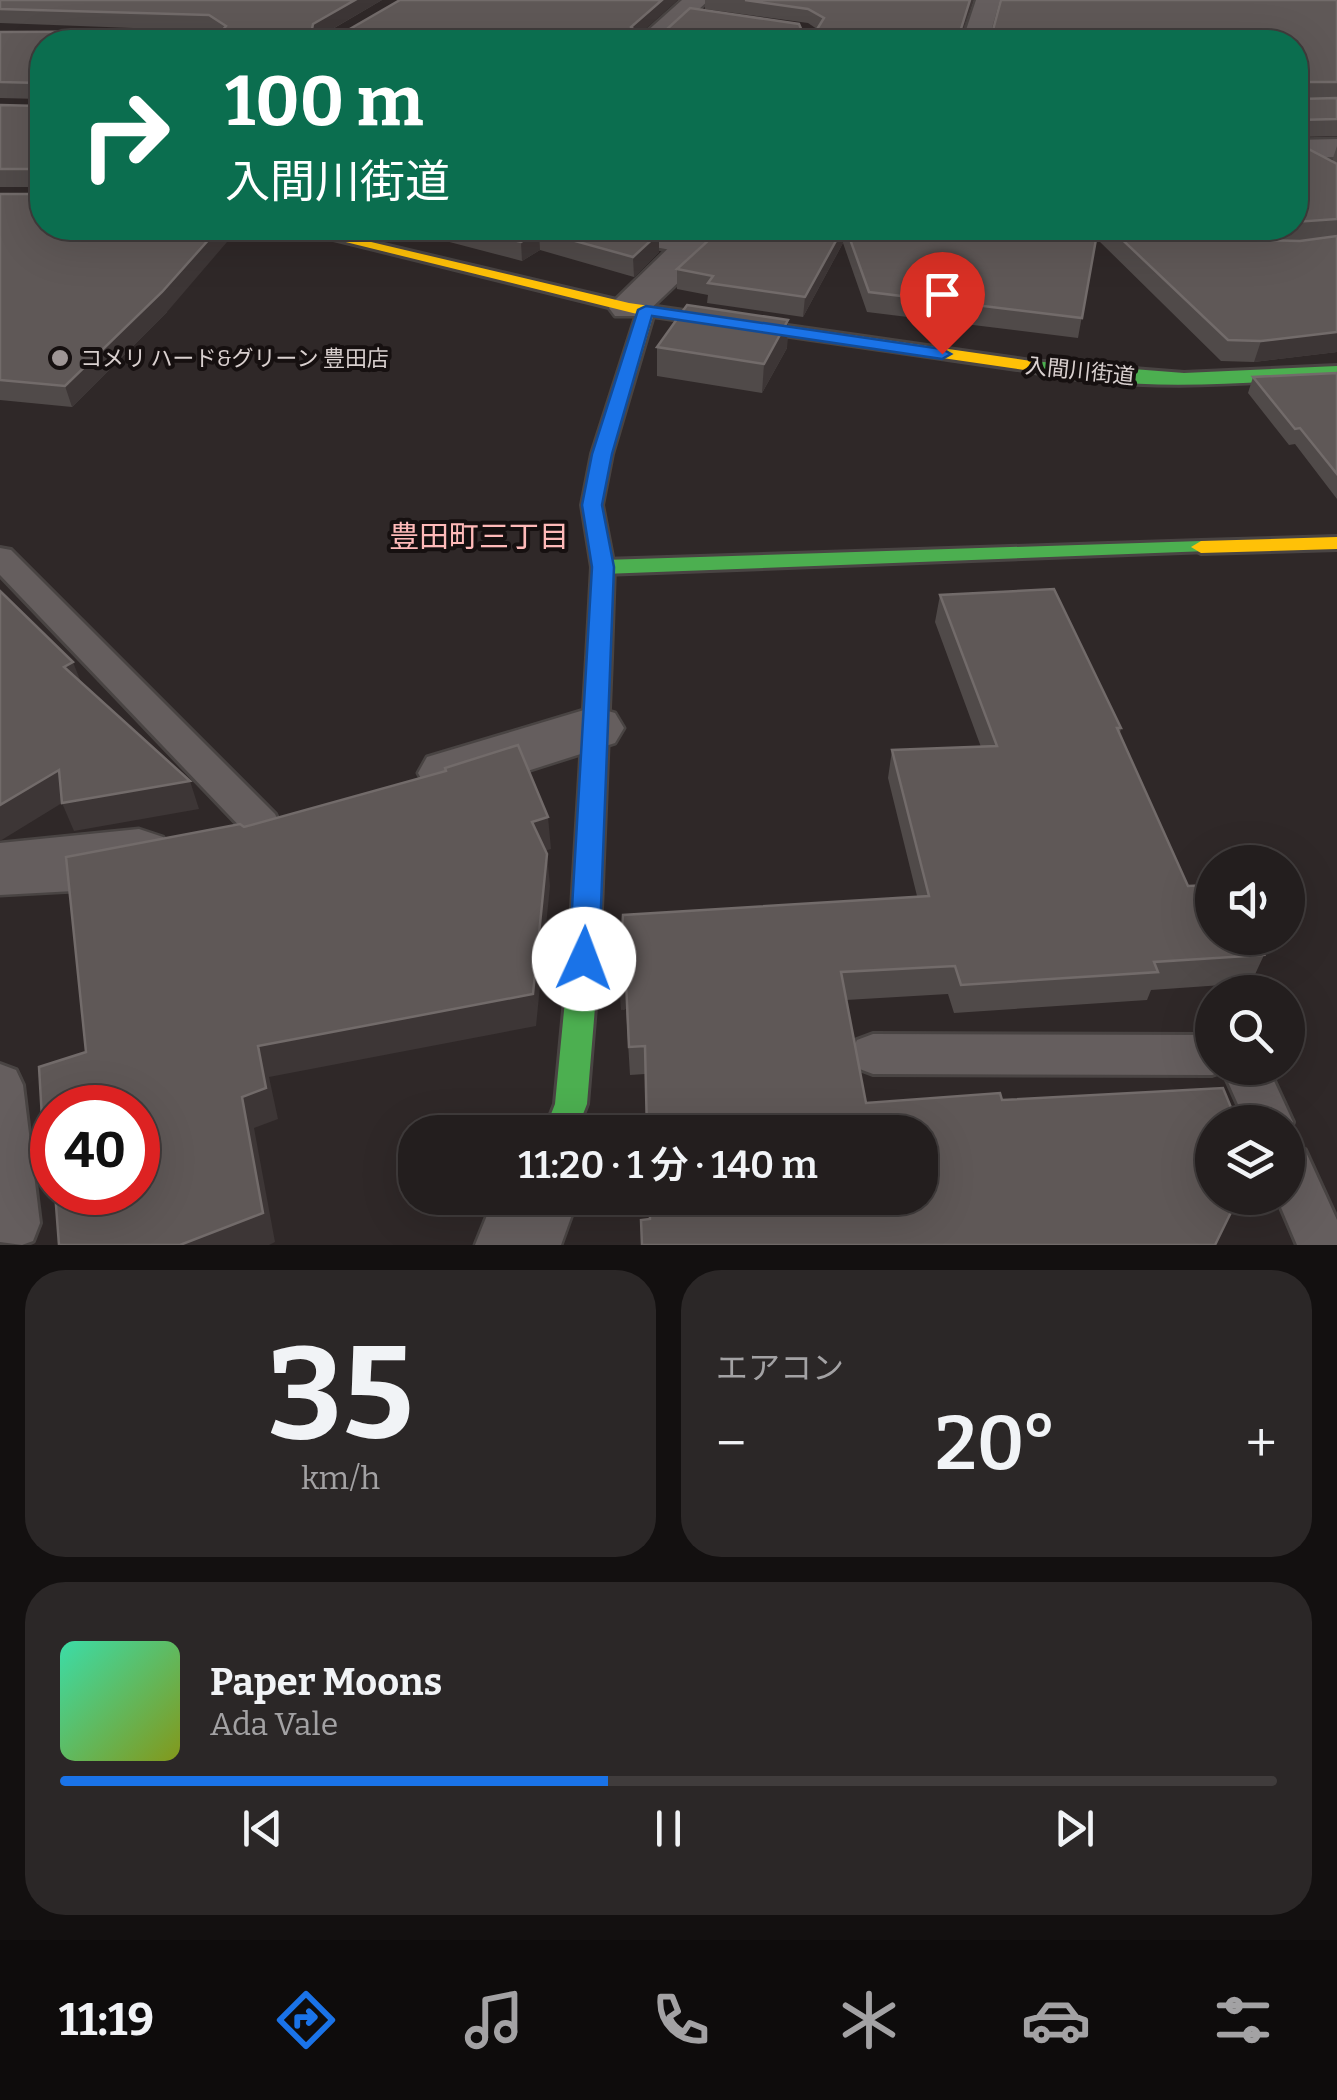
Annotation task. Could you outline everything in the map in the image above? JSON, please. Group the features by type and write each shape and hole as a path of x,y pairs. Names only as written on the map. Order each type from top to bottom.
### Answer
{"street":[{"path":"979,30 988,0"},
{"path":"662,30 690,7"},
{"name":"入間川街道","path":"346,240 638,310 1072,372 1202,379 1337,371"},
{"path":"566,1115 584,959 603,567 592,505 638,310 698,240"},
{"path":"603,567 1337,543"},
{"path":"398,789 594,728"},
{"path":"0,869 74,865 195,846 287,818"},
{"path":"518,1245 529,1215"}],"lane":[{"path":"0,557 287,818"},
{"path":"872,1054 1195,1055"},
{"path":"0,1084 14,1223"},
{"path":"1305,1206 1322,1245"}],"building":[{"path":"0,0 355,0 313,24 312,29 348,30 223,30 226,26 209,15 0,9"},
{"path":"400,0 662,0 631,27 634,30 348,30"},
{"path":"745,0 970,0 961,29 993,30 817,30 824,18 808,9"},
{"path":"1001,0 1337,0 1337,82 1308,82 1308,30 993,30"},
{"path":"690,8 799,24 802,30 666,30"},
{"path":"0,32 30,32 30,83 0,82"},
{"path":"1337,98 1337,119 1308,120 1308,99"},
{"path":"0,105 30,106 30,169 0,169"},
{"path":"1308,149 1337,164 1337,219 1308,221"},
{"path":"0,194 30,194 30,240 208,240 162,292 65,386 0,380"},
{"path":"1337,236 1337,332 1261,341 1228,340 1123,240 1300,241"},
{"path":"572,240 651,240 633,257"},
{"path":"709,240 836,240 805,297 708,283 713,276 677,269"},
{"path":"850,240 1096,240 1082,318 869,292"},
{"path":"687,305 788,320 764,364 657,347"},
{"path":"1337,373 1337,474 1253,377"},
{"path":"1054,589 1121,728 1117,728 1188,886 1195,886 1195,955 1264,955 1154,962 1158,972 961,985 955,966 841,972 866,1103 1000,1093 1002,1100 1223,1088 1230,1105 1195,1105 1195,1215 1230,1215 1215,1245 642,1245 641,1220 650,1219 650,1215 938,1215 938,1115 647,1115 645,1046 629,1047 626,981 619,982 623,915 929,896 892,750 997,746 940,595"},
{"path":"0,591 73,662 64,667 190,781 62,803 59,770 0,805"},
{"path":"518,745 548,817 532,822 547,854 533,994 258,1046 266,1088 242,1097 263,1213 180,1245 59,1245 57,1215 160,1215 160,1085 40,1085 39,1067 86,1052 66,857 240,824 244,827 446,771 445,768"}],"traffic: fast":[{"path":"1031,366 1107,375 1184,378 1337,371"},
{"path":"603,567 1201,547"},
{"path":"567,1115 571,1104 584,959 599,658"}],"traffic: slow":[{"path":"346,240 629,308 1031,366"},
{"path":"599,658 603,567 592,505 602,454 646,311"},
{"path":"1201,547 1337,543"}],"place":[{"name":"コメリ ハード&グリーン 豊田店","path":"60,358"}],"district":[{"name":"豊田町三丁目","path":"479,537"}],"route":[{"path":"584,959 603,567 592,505 602,454 646,310 942,354"}]}
